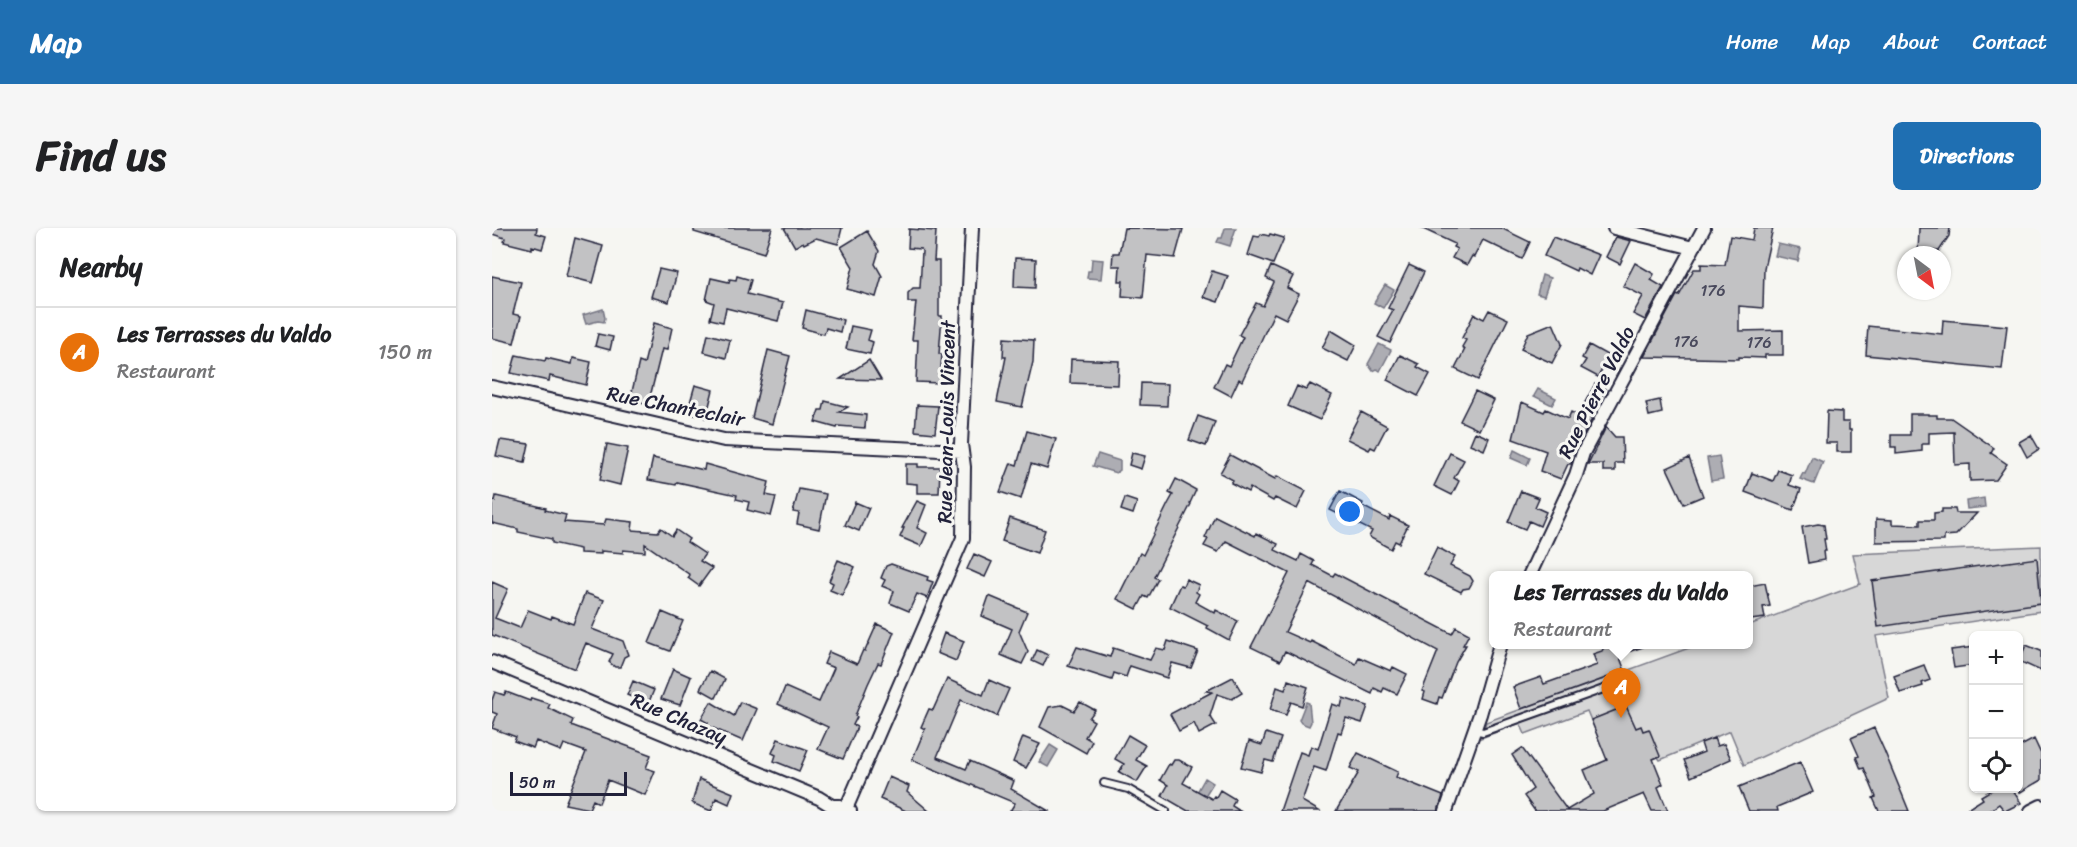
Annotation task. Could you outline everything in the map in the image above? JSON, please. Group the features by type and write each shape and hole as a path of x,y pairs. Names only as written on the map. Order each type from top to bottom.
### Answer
{"street":[{"name":"Rue Jean-Louis Vincent","path":"847,810 963,538 964,467 962,451 972,228"},
{"name":"Rue Pierre Valdo","path":"1531,571 1576,475 1582,453 1704,228"},
{"path":"1619,229 1693,248"},
{"name":"Rue Chanteclair","path":"492,387 724,440 962,451"},
{"path":"1446,811 1499,649"},
{"name":"Rue Chazay","path":"492,662 819,798 832,806 840,806 847,810"},
{"path":"2031,811 2041,806"}],"lane":[{"path":"1474,730 1483,732 1623,682"},
{"path":"1104,783 1128,789 1166,811"}],"shaded area":[{"path":"1225,228 1236,228 1230,246 1217,242 1219,238 1222,238"},
{"path":"1778,244 1801,249 1798,261 1775,256"},
{"path":"1092,259 1103,260 1101,279 1087,278 1088,271 1091,271"},
{"path":"1542,275 1550,278 1544,296 1537,294"},
{"path":"1385,285 1394,290 1383,308 1374,303"},
{"path":"603,309 604,322 586,324 583,315"},
{"path":"1379,344 1391,350 1380,371 1377,369 1373,371 1368,364"},
{"path":"1538,389 1556,398 1552,405 1534,396"},
{"path":"1514,450 1530,458 1527,465 1511,458"},
{"path":"1098,454 1120,461 1120,470 1116,473 1093,466"},
{"path":"1719,456 1723,479 1711,481 1707,458"},
{"path":"1812,457 1823,462 1814,484 1800,479 1803,473 1805,474"},
{"path":"1984,498 1985,507 1967,509 1966,501"},
{"path":"2041,546 2041,611 1876,636 1889,698 1744,765 1730,731 1660,760 1658,757 1614,775 1587,711 1525,734 1520,723 1481,738 1486,722 1686,649 1753,649 1753,624 1860,584 1853,554"},
{"path":"1306,702 1309,703 1311,722 1309,726 1299,720"},
{"path":"1050,745 1058,750 1048,767 1039,762"},
{"path":"1205,778 1213,783 1203,799 1196,794"}],"building":[{"path":"492,228 537,228 536,233 546,236 542,249 532,246 532,249 504,242 505,238 492,234"},
{"path":"694,228 772,228 764,253 694,232"},
{"path":"784,228 842,228 838,244 816,238 795,247"},
{"path":"1124,228 1183,229 1175,258 1147,255 1143,298 1122,296 1123,281 1119,281 1120,266 1112,266 1113,253 1119,253"},
{"path":"1421,228 1501,228 1530,242 1522,259 1483,240 1467,265 1452,258 1457,249 1453,247 1455,244"},
{"path":"1754,228 1773,228 1764,268 1763,308 1739,306 1739,331 1783,330 1783,355 1765,355 1765,358 1739,357 1739,359 1644,357 1677,295 1679,296 1694,269 1701,269 1701,264 1725,265 1730,236 1752,240"},
{"path":"1919,228 1950,228 1949,236 1942,246 1918,246"},
{"path":"909,229 936,231 934,261 939,261 939,316 942,316 939,354 942,354 940,383 916,382 918,340 912,340 916,302 908,302 908,293 913,288 920,288 922,251 908,248"},
{"path":"867,231 879,251 875,264 882,276 876,297 847,289 853,267 841,247"},
{"path":"1261,234 1284,238 1273,264 1248,255 1254,236 1259,237"},
{"path":"1553,237 1599,255 1590,275 1544,256"},
{"path":"1616,237 1631,241 1620,264 1606,257"},
{"path":"575,238 603,246 593,283 566,276"},
{"path":"1015,258 1036,259 1035,288 1014,287"},
{"path":"1635,263 1654,274 1651,280 1663,287 1645,320 1633,314 1643,296 1623,286"},
{"path":"1409,265 1424,272 1390,343 1378,337 1393,310 1388,308"},
{"path":"1271,266 1293,276 1287,288 1299,294 1286,319 1274,313 1242,381 1239,379 1231,396 1214,387 1225,364 1229,366 1243,337 1239,335 1256,303 1263,306 1274,282 1266,278"},
{"path":"659,269 677,273 669,302 651,297"},
{"path":"1212,271 1228,276 1218,302 1203,297"},
{"path":"492,276 521,282 513,314 521,316 514,343 492,338"},
{"path":"737,276 751,280 747,294 783,303 778,321 726,308 723,322 710,319 714,303 706,300 711,278 729,282 730,279 736,280"},
{"path":"806,310 843,320 840,332 826,328 824,334 802,328"},
{"path":"1489,310 1508,319 1478,380 1455,369 1465,349 1462,347 1466,340 1462,338 1474,314 1484,319"},
{"path":"1943,320 2007,326 2002,369 1866,355 1868,326 1942,334"},
{"path":"654,323 672,328 667,350 662,349 648,405 630,400 639,362 644,364"},
{"path":"1553,323 1562,344 1552,363 1521,349 1528,333"},
{"path":"851,326 871,330 868,340 873,342 870,354 846,349"},
{"path":"1331,330 1356,345 1348,361 1322,348"},
{"path":"598,334 613,337 610,350 595,346"},
{"path":"708,334 730,340 726,358 704,352"},
{"path":"1004,338 1034,340 1033,362 1022,407 997,402 1006,357 1003,357"},
{"path":"1589,345 1609,356 1598,377 1581,368 1586,360 1582,358"},
{"path":"768,350 790,356 772,424 752,418"},
{"path":"516,355 572,364 573,358 591,362 586,385 550,376 549,381 511,373"},
{"path":"1400,355 1419,364 1417,367 1430,374 1418,396 1387,380"},
{"path":"1071,359 1119,361 1118,385 1070,383"},
{"path":"869,360 881,380 840,379"},
{"path":"1141,383 1168,384 1167,406 1140,405"},
{"path":"1310,384 1332,395 1320,420 1288,406 1297,386 1306,390"},
{"path":"1595,384 1606,389 1590,418 1592,419 1576,449 1571,464 1568,464 1561,479 1540,471 1546,451 1513,439 1522,402 1568,419 1571,412 1578,415"},
{"path":"695,385 713,390 706,418 687,413"},
{"path":"1475,391 1494,400 1479,430 1460,421"},
{"path":"1660,400 1662,413 1649,416 1646,403"},
{"path":"825,401 848,407 839,412 866,415 865,428 838,426 837,428 815,422 819,410 823,410"},
{"path":"917,405 938,406 935,433 915,431"},
{"path":"1827,411 1842,412 1842,422 1849,422 1851,452 1837,452 1837,443 1826,443"},
{"path":"1361,412 1387,426 1375,449 1371,447 1369,450 1347,439"},
{"path":"1910,414 1951,418 1994,448 1991,453 2007,464 1996,480 1970,481 1970,464 1955,465 1954,432 1929,433 1929,444 1922,444 1922,451 1896,454 1896,447 1891,447 1891,435 1910,435"},
{"path":"1198,416 1215,422 1206,446 1189,440"},
{"path":"1606,427 1615,437 1622,437 1623,463 1615,463 1615,471 1603,471 1603,464 1588,464"},
{"path":"1027,431 1056,439 1047,469 1031,464 1021,499 1000,492 1011,463 1017,465"},
{"path":"1475,432 1489,438 1484,450 1470,444"},
{"path":"2031,435 2039,449 2027,457 2019,442"},
{"path":"500,440 529,444 525,462 496,456"},
{"path":"607,444 628,448 620,485 600,480"},
{"path":"1132,453 1145,456 1141,469 1129,465"},
{"path":"1450,453 1464,460 1454,478 1459,481 1452,495 1434,486"},
{"path":"1230,455 1275,479 1277,476 1306,491 1297,509 1275,498 1273,501 1250,488 1248,492 1231,483 1233,480 1220,473"},
{"path":"653,458 704,470 705,464 769,482 766,495 776,497 771,516 747,510 749,502 736,499 737,495 677,482 676,485 648,480"},
{"path":"1689,458 1703,496 1684,504 1667,468"},
{"path":"906,464 918,464 918,467 940,467 939,493 917,493 917,484 906,483"},
{"path":"1778,470 1792,475 1789,485 1801,489 1793,510 1745,492 1752,473 1773,481"},
{"path":"1176,479 1196,490 1154,577 1158,579 1148,598 1144,596 1137,609 1117,599 1140,553 1143,555 1173,495 1169,493"},
{"path":"799,489 826,494 819,529 797,524 799,513 793,512"},
{"path":"1340,491 1389,520 1390,516 1408,525 1399,543 1395,541 1391,549 1369,537 1372,531 1330,510"},
{"path":"1521,491 1539,498 1535,507 1546,512 1540,526 1529,521 1525,529 1508,522"},
{"path":"496,496 566,515 564,522 604,525 606,519 633,522 632,530 658,532 661,528 672,536 676,530 689,539 687,542 705,554 700,561 712,568 699,586 688,578 690,575 645,544 645,552 623,550 623,553 601,551 601,554 580,553 580,549 552,543 552,539 518,532 518,529 492,523 492,500 495,501"},
{"path":"1125,498 1137,502 1133,514 1121,510"},
{"path":"917,501 926,505 917,528 927,533 921,546 900,537 904,528 902,528"},
{"path":"855,502 869,508 859,531 845,525"},
{"path":"1942,509 1955,509 1956,513 1977,513 1956,535 1944,536 1944,541 1876,542 1876,519 1892,520 1892,524 1920,525 1920,520 1934,520 1934,513 1942,512"},
{"path":"1215,516 1255,536 1256,533 1278,544 1275,550 1298,561 1301,554 1314,561 1312,565 1333,576 1335,573 1452,634 1456,627 1469,634 1442,698 1439,697 1437,704 1423,699 1425,692 1422,691 1438,651 1309,583 1285,632 1310,643 1311,641 1356,664 1359,657 1391,671 1393,667 1407,674 1397,694 1384,688 1382,692 1374,688 1372,694 1285,651 1280,661 1251,647 1289,573 1226,541 1218,552 1204,546 1208,539 1205,538"},
{"path":"1010,518 1045,530 1037,553 1002,541"},
{"path":"1824,525 1826,551 1823,551 1824,560 1808,563 1802,527"},
{"path":"1437,547 1455,557 1450,566 1470,576 1473,581 1469,588 1461,592 1424,574"},
{"path":"974,554 992,562 985,577 967,569"},
{"path":"2037,558 2041,603 1878,627 1872,581"},
{"path":"838,560 855,567 842,595 830,590 833,583 829,581"},
{"path":"891,564 928,577 927,580 933,582 927,598 917,594 909,611 890,603 894,591 882,586 885,580 881,578 886,566"},
{"path":"1186,579 1199,585 1196,592 1199,594 1195,602 1215,613 1216,610 1238,621 1229,640 1207,628 1208,626 1170,607 1180,585 1183,586"},
{"path":"492,582 508,589 495,618 520,628 528,610 573,624 585,593 604,600 592,629 623,641 628,655 624,657 620,667 615,667 609,662 613,654 586,643 575,669 492,635"},
{"path":"1765,583 1770,606 1763,607 1765,618 1753,620 1753,585"},
{"path":"989,596 1027,612 1019,631 1028,652 1022,664 1001,655 1012,629 982,616"},
{"path":"662,612 683,621 670,651 649,643"},
{"path":"877,624 894,632 855,716 857,717 853,725 857,727 843,759 818,749 828,727 778,704 785,687 819,702 834,668 824,664 829,652 857,664"},
{"path":"944,633 964,641 956,661 937,653"},
{"path":"1168,641 1198,651 1191,668 1172,663 1167,678 1130,666 1126,677 1114,673 1112,680 1068,666 1077,647 1110,657 1113,648 1150,660 1156,648 1165,650"},
{"path":"2026,645 2041,651 2041,671 2023,663 2023,652"},
{"path":"1969,648 1969,666 1954,668 1951,650"},
{"path":"1603,649 1637,649 1619,655 1625,671 1521,709 1513,687 1541,677 1544,684 1597,665 1593,654"},
{"path":"1037,650 1048,655 1043,666 1032,661"},
{"path":"1924,665 1930,680 1922,683 1923,686 1900,693 1894,676"},
{"path":"673,669 691,677 680,705 661,699"},
{"path":"710,671 725,679 716,698 700,689"},
{"path":"1233,677 1242,693 1232,699 1217,694 1210,716 1216,725 1199,734 1194,723 1179,731 1170,714 1212,692 1206,691"},
{"path":"947,679 983,695 989,680 1009,689 997,716 961,700 937,757 966,769 970,761 1014,781 1011,789 1049,811 1010,811 1015,803 912,760 925,729 921,727 929,709 933,710"},
{"path":"1288,680 1308,687 1302,706 1291,702 1286,715 1270,710 1277,687 1285,690"},
{"path":"633,681 654,690 648,704 627,695"},
{"path":"495,692 504,695 506,692 530,701 531,698 550,704 548,708 573,720 571,725 651,755 646,768 655,771 645,795 608,780 599,803 593,800 589,809 565,804 586,752 564,744 561,751 536,741 533,748 514,741 516,737 492,728 497,714 492,712"},
{"path":"1343,698 1368,706 1362,723 1346,718 1341,733 1338,732 1326,771 1314,767 1302,801 1319,811 1280,811 1300,752 1308,755 1311,746 1318,749 1332,704 1341,707"},
{"path":"711,702 734,716 740,702 757,709 743,741 706,725 708,723 701,719"},
{"path":"1080,702 1095,710 1089,718 1094,721 1085,737 1092,741 1086,753 1040,727 1049,707 1062,705 1074,711"},
{"path":"1626,706 1636,728 1641,726 1643,731 1649,729 1660,756 1653,759 1663,784 1658,787 1668,811 1652,811 1644,794 1603,811 1535,811 1524,796 1533,789 1512,755 1522,748 1567,810 1594,794 1584,770 1607,760 1591,720"},
{"path":"1874,728 1909,811 1879,811 1873,798 1876,797 1864,768 1861,769 1856,757 1859,756 1851,738"},
{"path":"1266,733 1281,738 1273,762 1265,760 1261,772 1241,767 1249,741 1262,745"},
{"path":"1128,735 1145,745 1136,760 1147,766 1137,782 1119,772 1124,764 1115,759"},
{"path":"1023,737 1040,744 1026,768 1013,762"},
{"path":"1714,738 1717,746 1724,744 1731,759 1691,777 1684,760 1704,752 1701,743"},
{"path":"778,739 808,750 799,771 774,761 776,755 772,753"},
{"path":"2034,739 2041,754 2041,780 2023,791 2023,745"},
{"path":"1358,753 1398,772 1396,777 1443,796 1438,811 1336,811 1359,772 1350,768"},
{"path":"1174,760 1179,760 1192,767 1183,783 1212,799 1220,790 1235,799 1232,806 1240,811 1188,811 1162,796 1168,785 1160,780 1169,764 1171,765"},
{"path":"1800,762 1813,792 1777,807 1778,811 1749,811 1739,787"},
{"path":"889,777 909,786 907,792 929,811 906,811 880,799"},
{"path":"699,779 733,793 729,804 716,798 711,811 692,803"},
{"path":"1986,793 2015,793 2021,803 2005,811 1999,804 1989,811 1964,811 1983,799 1981,796"}],"place":[{"name":"Les Terrasses du Valdo","path":"1621,718"}]}
